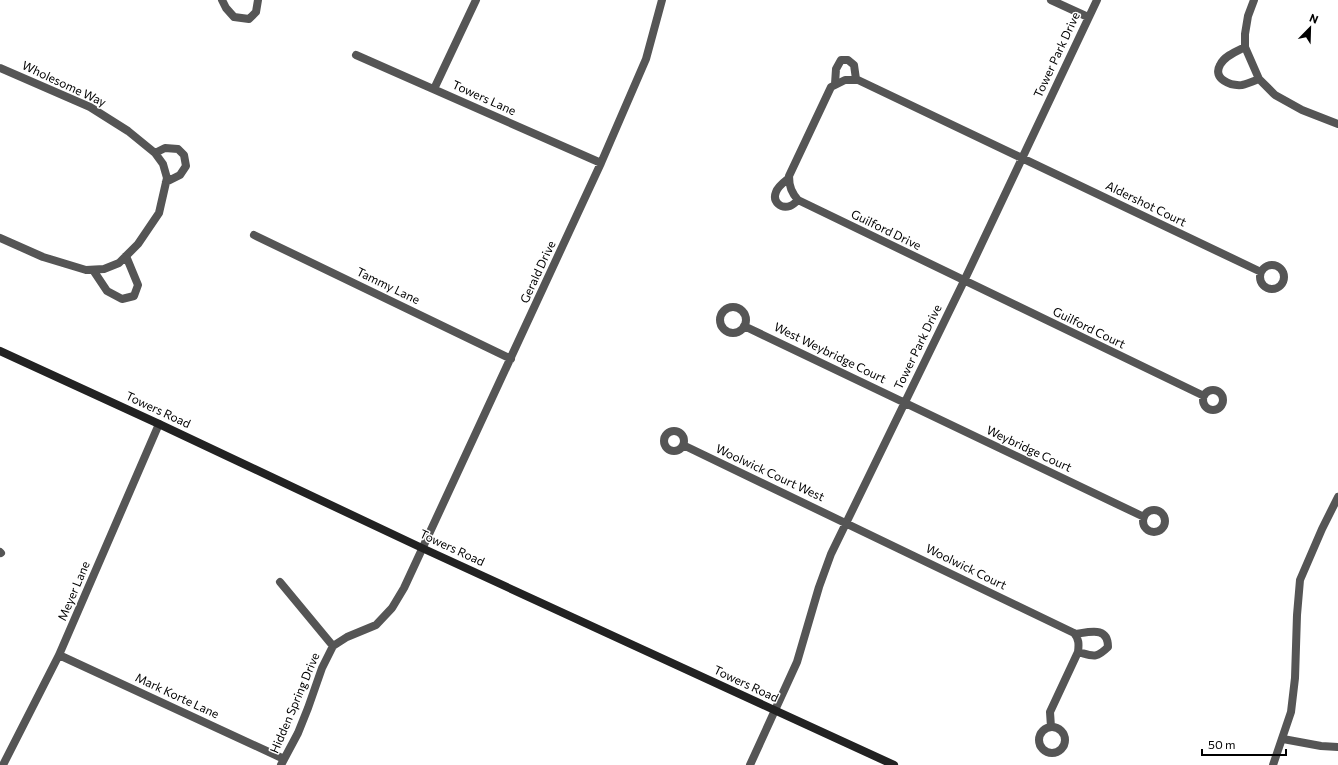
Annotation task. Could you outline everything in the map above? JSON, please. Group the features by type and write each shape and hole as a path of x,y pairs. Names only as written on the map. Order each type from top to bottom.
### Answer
{"main road":[{"name":"Towers Road","path":"0,351 422,548 894,765"}],"street":[{"path":"222,0 226,8 234,17 248,19 256,12 258,0"},
{"path":"434,89 476,0"},
{"name":"Gerald Drive","path":"422,548 602,164 646,59 662,0"},
{"path":"1051,0 1088,17"},
{"name":"Tower Park Drive","path":"750,765 800,657 831,554 964,281 1097,0"},
{"path":"1254,0 1248,16 1245,34 1245,47 1259,79 1275,95 1302,110 1338,124"},
{"path":"1245,47 1235,52 1220,64 1218,75 1225,82 1230,84 1242,85 1259,79"},
{"name":"Towers Lane","path":"356,55 602,164"},
{"path":"835,84 836,69 841,60 848,60 854,65 856,79"},
{"name":"Wholesome Way","path":"0,68 90,107 128,131 156,153 163,164 167,178 159,213 138,244 119,263 104,269 86,270 43,257 0,238"},
{"path":"789,178 791,189 798,200 791,206 782,207 775,200 775,193 789,178 824,101 832,87 835,84 845,80 856,79 1022,158"},
{"path":"156,153 165,148 178,149 184,155 186,166 180,174 166,182"},
{"name":"Aldershot Court","path":"1022,158 1261,272"},
{"name":"Guilford Drive","path":"798,200 964,281"},
{"name":"Tammy Lane","path":"254,235 511,360"},
{"path":"93,270 106,291 122,299 134,296 138,285 126,256"},
{"name":"Guilford Court","path":"964,281 1204,396"},
{"name":"West Weybridge Court","path":"744,326 904,403"},
{"name":"Weybridge Court","path":"904,403 1144,517"},
{"name":"Meyer Lane","path":"3,765 59,655 159,424"},
{"name":"Woolwick Court West","path":"683,445 846,523"},
{"path":"1273,765 1283,739 1290,712 1295,678 1296,615 1300,580 1322,529 1338,497"},
{"name":"Woolwick Court","path":"846,523 1075,634"},
{"name":"Hidden Spring Drive","path":"282,762 298,733 322,668 333,646 347,637 376,625 392,608 404,588 422,548"},
{"path":"280,582 333,646"},
{"path":"1051,727 1050,712 1078,652 1079,644 1075,634 1096,631 1104,634 1108,640 1108,647 1101,654 1091,656 1078,652"},
{"name":"Mark Korte Lane","path":"59,655 282,762"},
{"path":"1283,739 1321,746 1338,747"}]}
